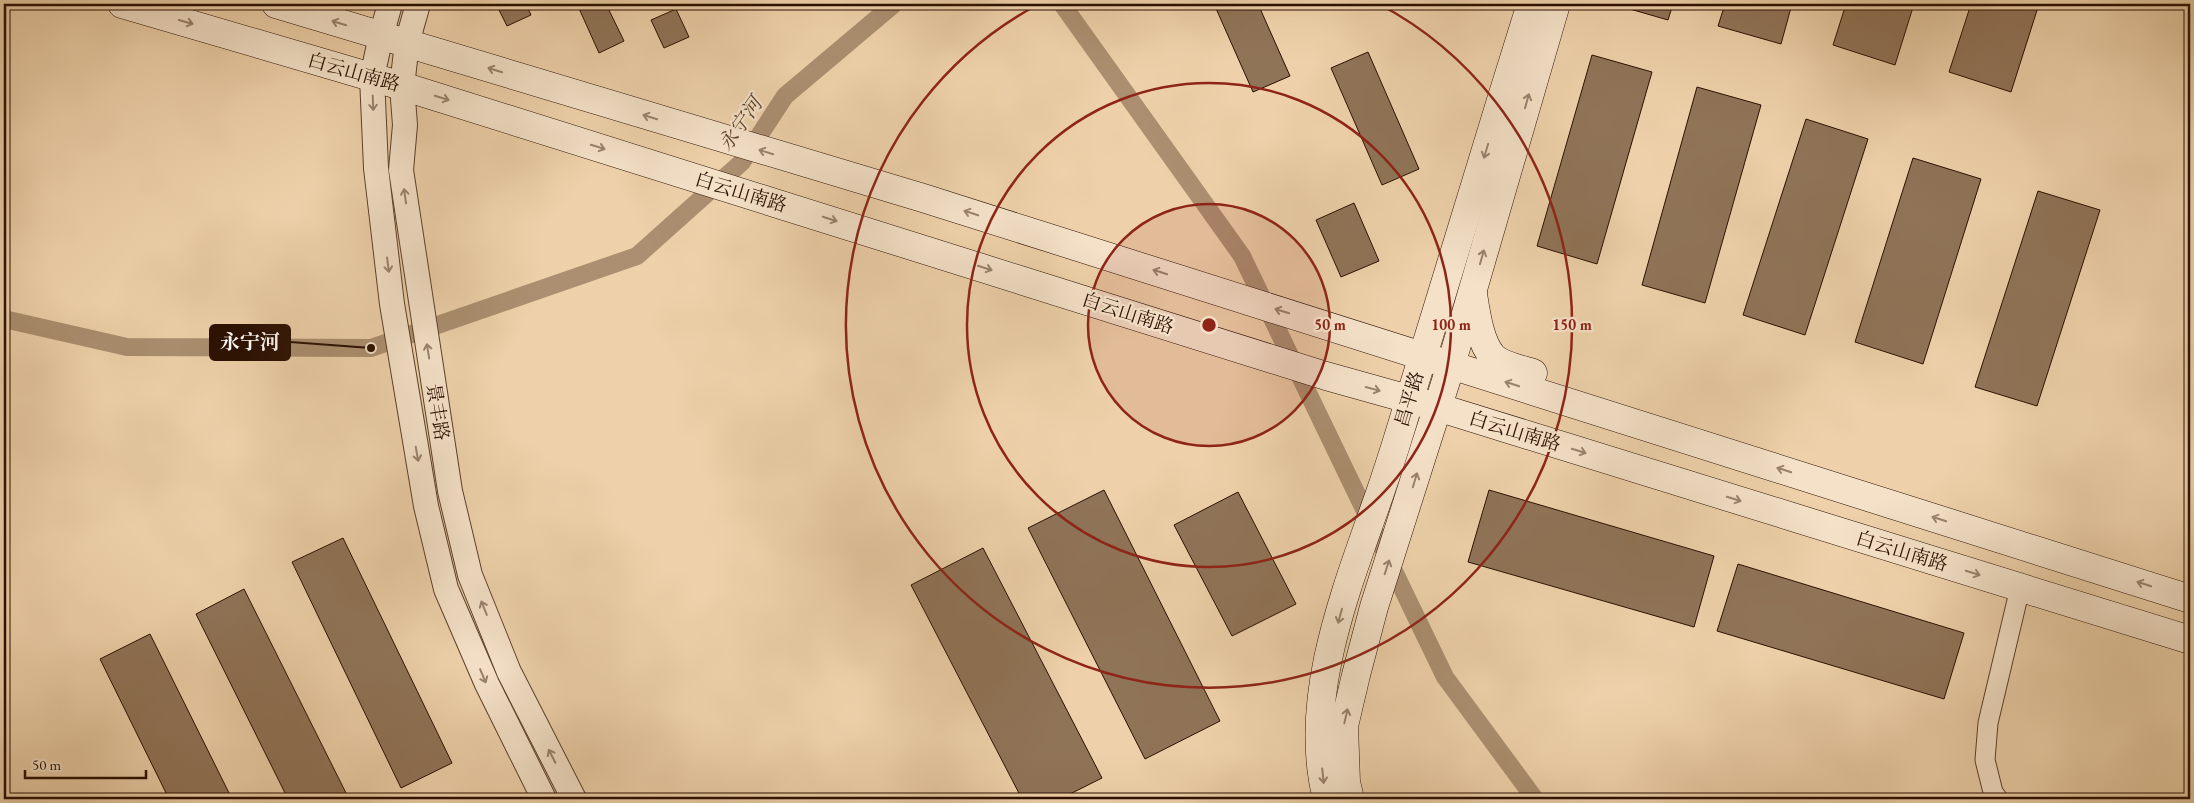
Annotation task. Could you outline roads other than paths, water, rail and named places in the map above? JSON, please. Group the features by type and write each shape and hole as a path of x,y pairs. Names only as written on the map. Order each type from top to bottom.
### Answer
{"main road":[{"name":"白云山南路","path":"122,4 402,86 783,204 1326,376 1438,407 2190,640"},
{"path":"276,4 933,201 2190,598"},
{"name":"昌平路","path":"1327,799 1323,782 1319,729 1326,669 1352,569 1380,492 1410,399 1531,4"},
{"name":"昌平路","path":"1350,799 1346,782 1344,726 1374,607 1438,407 1556,4"},
{"path":"1472,290 1479,329 1493,356 1502,362 1630,405 1667,434"}],"street":[{"name":"景丰路","path":"390,4 380,36 372,77 376,168 392,304 426,506 446,590 487,684 544,799"},
{"name":"景丰路","path":"418,4 407,44 402,86 405,125 401,170 450,491 470,576 509,672 574,799"},
{"path":"1998,799 1993,792 1985,760 1988,723 2020,588"}],"waterway":[{"name":"永宁河","path":"4,319 127,347 371,348 637,256 742,162 785,96 894,4"},
{"path":"1062,4 1242,256 1445,677 1535,799"}],"place":[{"name":"永宁河","path":"371,348"}]}
